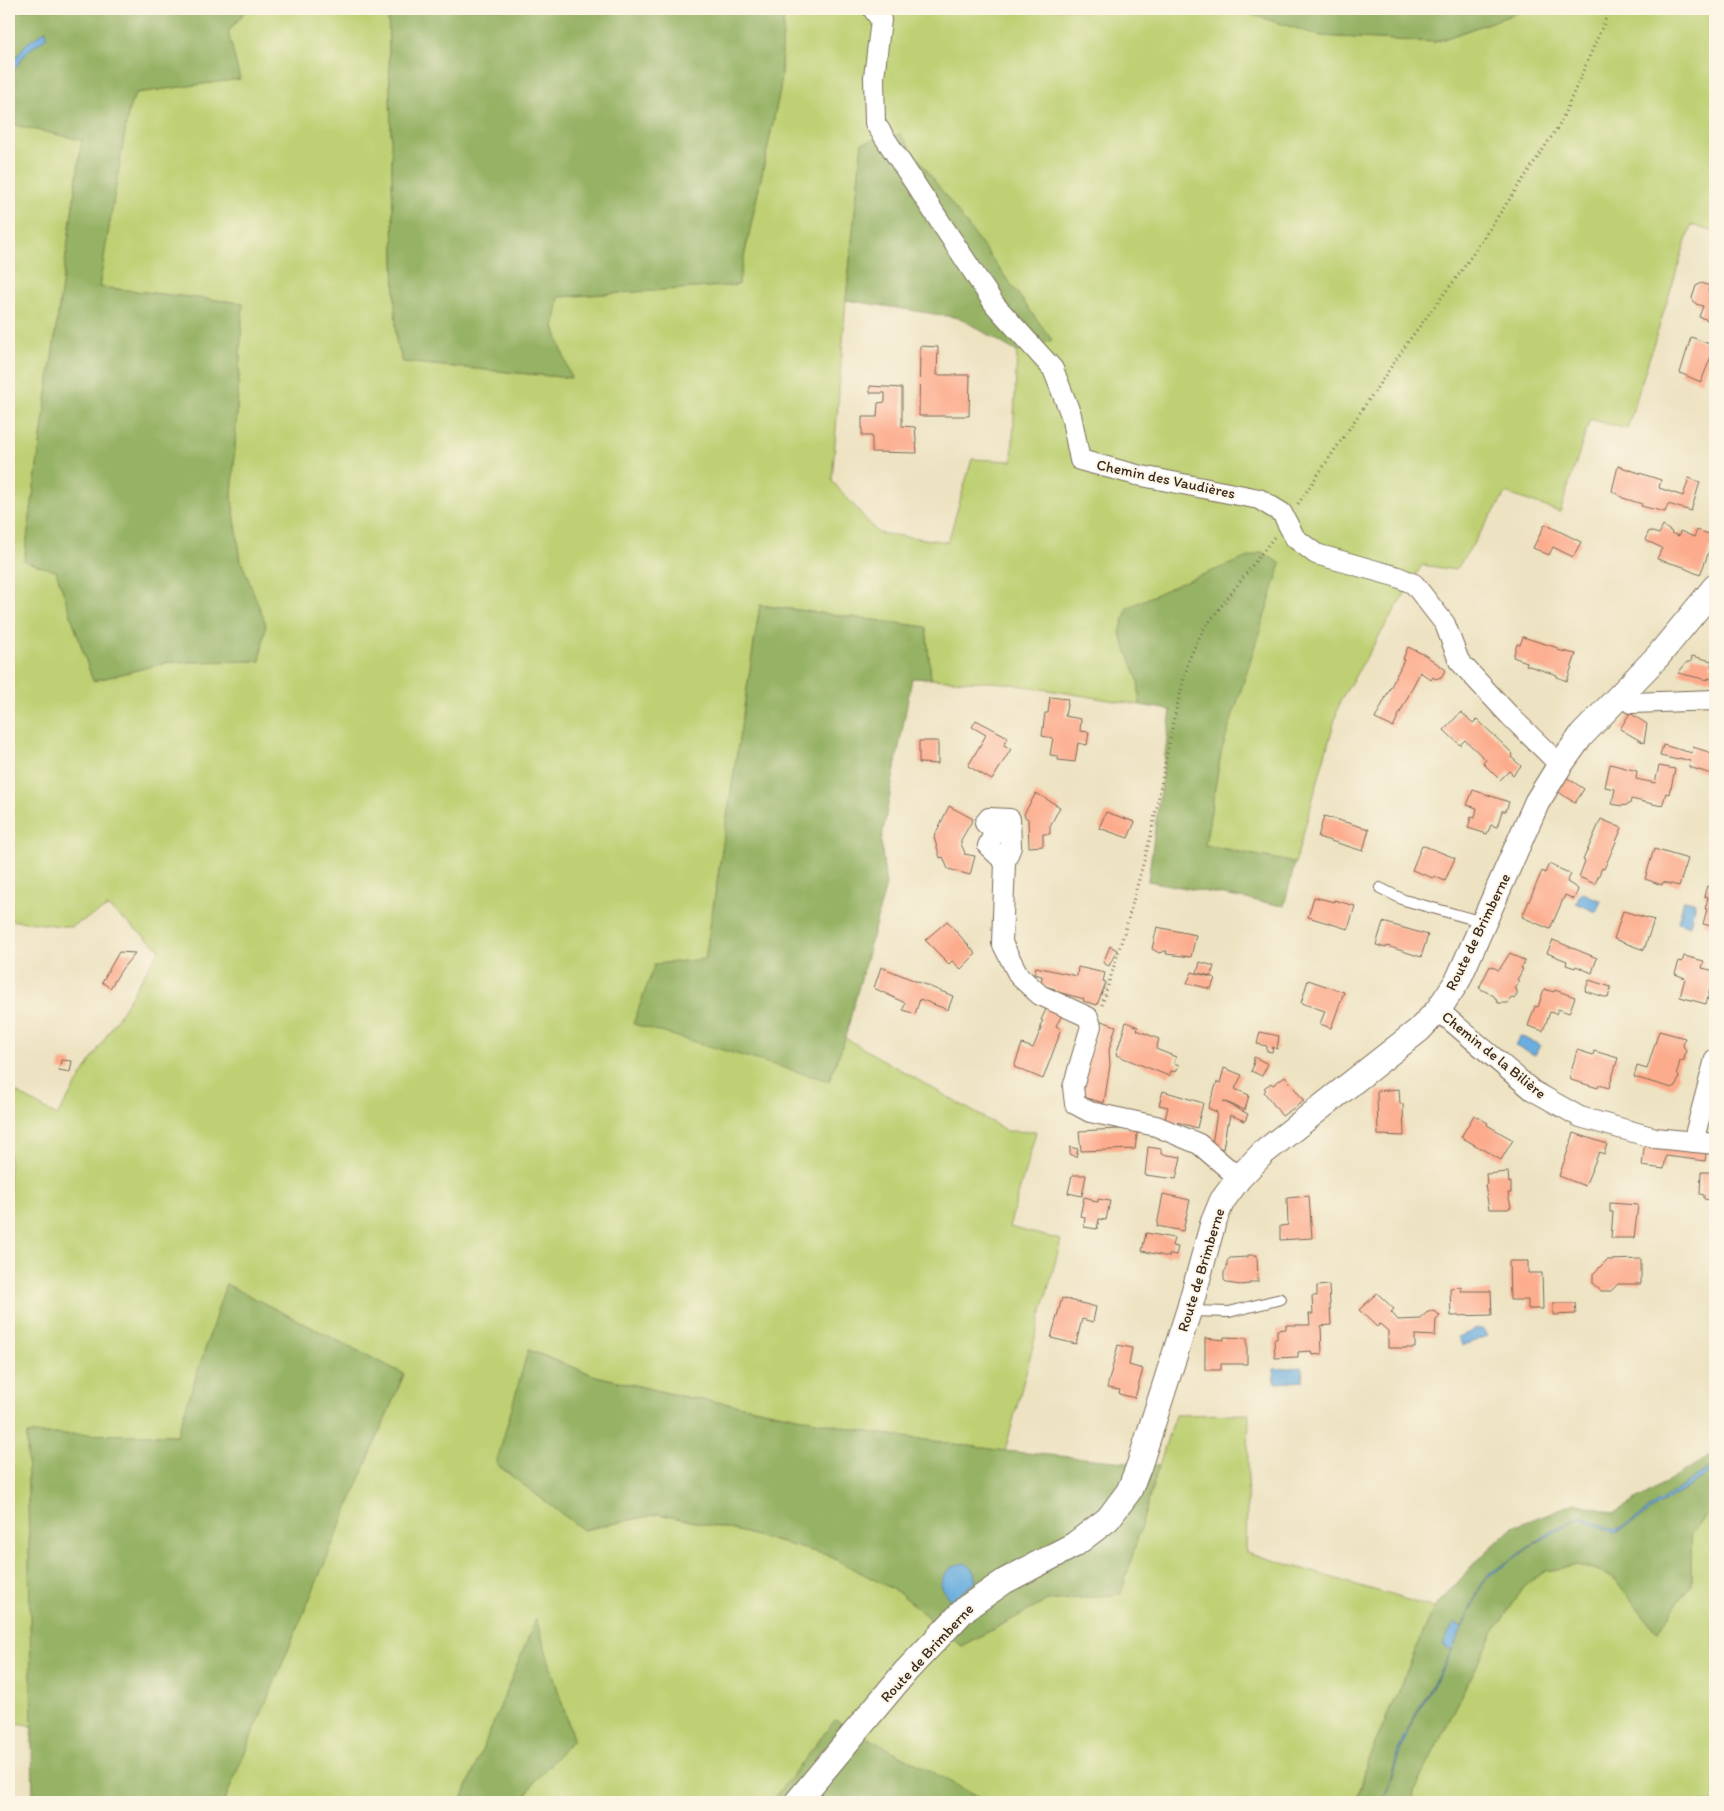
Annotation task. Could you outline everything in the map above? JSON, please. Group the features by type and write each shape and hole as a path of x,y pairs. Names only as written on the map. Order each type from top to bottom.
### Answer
{"street":[{"name":"Chemin des Vaudières","path":"873,9 882,20 874,78 875,123 995,305 1053,370 1071,415 1080,460 1137,475 1259,499 1282,513 1295,538 1316,554 1398,577 1414,584 1445,624 1459,661 1510,716 1560,765"},
{"name":"Route de Brimberne","path":"797,1802 906,1670 966,1608 1005,1581 1074,1545 1108,1519 1129,1491 1139,1466 1189,1310 1213,1222 1222,1201 1239,1178 1263,1153 1419,1030 1438,1010 1458,980 1538,802 1560,765 1581,736 1658,656 1715,587"},
{"path":"1620,697 1632,703 1715,700"},
{"path":"1005,862 1002,943 1018,976 1040,995 1088,1017 1090,1026 1073,1087 1075,1104 1090,1112 1156,1126 1199,1144 1239,1178"},
{"name":"Chemin de la Bilière","path":"1438,1010 1532,1090 1580,1117 1655,1138 1715,1144"},
{"path":"1693,1142 1715,1059"}],"lane":[{"path":"1380,888 1404,900 1484,923"},
{"path":"1189,1310 1229,1312 1281,1300"}],"path":[{"path":"1100,1014 1151,835 1174,718 1189,659 1203,630 1286,521 1410,339 1460,273 1560,124 1610,9"}],"green space":[{"path":"28,9 247,9 228,32 240,79 136,93 129,108 99,287 243,303 232,498 241,561 266,624 260,661 169,662 93,681 56,571 24,561 82,140 10,124 9,16"},
{"path":"247,9 388,9 396,340 403,362 570,378 554,327 559,297 738,285 780,90 784,9 1234,9 1322,36 1435,42 1528,9 1715,9 1715,232 1691,225 1627,429 1590,419 1560,512 1506,493 1456,570 1422,565 1340,701 1295,863 1205,845 1221,753 1120,633 1139,680 1140,705 1005,683 931,679 926,627 760,605 705,959 829,1081 845,1038 1007,1131 1036,1132 1009,1227 1061,1240 1005,1451 868,1432 749,1407 685,1397 596,1376 529,1350 583,1530 658,1514 738,1531 827,1555 900,1593 961,1646 1047,1601 1121,1594 1175,1415 1249,1414 1246,1552 1434,1608 1368,1760 1357,1802 988,1802 835,1721 771,1802 522,1802 535,1781 573,1739 536,1620 461,1802 224,1802 404,1374 227,1285 177,1435 27,1434 32,1727 25,1724 9,1723 9,1088 57,1116 160,949 108,907 71,927 9,920 9,116 10,124 82,140 24,561 56,570 93,681 169,662 260,661 265,624 241,561 232,498 243,303 99,287 129,108 136,93 239,79 228,32","holes":["862,143 1052,340 1017,352 1012,461 972,459 948,542 878,533 832,481 846,300"]},
{"path":"388,9 784,9 780,90 738,285 559,297 554,327 571,378 403,362 396,340"},
{"path":"1234,9 1528,9 1435,42 1321,36"},
{"path":"900,134 1052,340 1017,352 960,318 846,300 862,143"},
{"path":"1262,552 1281,564 1221,753 1205,845 1295,863 1284,906 1148,881 1171,710 1140,705 1138,680 1120,633 1127,608 1178,584"},
{"path":"760,605 926,627 931,679 912,678 881,842 886,885 845,1038 829,1081 633,1024 655,964 705,959"},
{"path":"226,1284 404,1374 224,1802 33,1802 27,1434 177,1435"},
{"path":"528,1350 596,1376 685,1397 749,1407 868,1432 1005,1451 1159,1465 1121,1594 1047,1601 961,1646 900,1593 827,1555 738,1531 658,1514 583,1530 496,1464"},
{"path":"1715,1453 1715,1501 1691,1535 1691,1585 1657,1632 1613,1577 1578,1565 1545,1571 1524,1587 1492,1635 1414,1791 1413,1802 1357,1802 1368,1760 1434,1608 1481,1557 1513,1527 1575,1503 1614,1513"},
{"path":"1715,1501 1715,1802 1413,1802 1414,1791 1492,1635 1524,1587 1545,1571 1578,1565 1613,1577 1656,1631 1691,1585 1691,1535"},
{"path":"536,1619 573,1739 535,1781 522,1802 461,1802"},
{"path":"835,1720 988,1802 771,1802"}],"water":[{"path":"46,30 47,37 28,51 9,76 9,67 26,44"},
{"path":"1581,892 1601,901 1596,912 1576,903"},
{"path":"1684,900 1695,902 1690,926 1678,922"},
{"path":"1520,1036 1540,1045 1535,1055 1515,1046"},
{"path":"1477,1329 1483,1329 1487,1336 1462,1345 1458,1337"},
{"path":"1302,1367 1303,1381 1275,1383 1274,1369"},
{"path":"1715,1466 1715,1470 1620,1531 1615,1533 1580,1518 1536,1543 1485,1579 1446,1663 1408,1730 1383,1802 1404,1735 1452,1650 1443,1645 1454,1623 1462,1627 1483,1580 1551,1532 1582,1516 1614,1530 1622,1528"},
{"path":"964,1563 974,1572 976,1582 950,1600 940,1586 951,1568"}],"building":[{"path":"1702,283 1710,286 1708,291 1715,293 1715,322 1699,317 1703,306 1696,304 1692,298 1696,286"},
{"path":"1691,337 1715,346 1701,382 1680,373"},
{"path":"920,346 938,347 937,375 970,375 969,416 919,416"},
{"path":"870,386 902,388 902,426 915,427 917,453 872,452 872,436 862,436 862,417 877,417 878,403 885,402 885,393 870,393"},
{"path":"1618,466 1661,480 1659,488 1683,496 1689,478 1700,482 1691,511 1668,504 1665,512 1641,506 1642,504 1623,498 1612,491"},
{"path":"1545,524 1581,542 1573,557 1553,547 1549,555 1533,548"},
{"path":"1663,526 1671,533 1679,536 1680,531 1694,537 1697,530 1715,536 1700,575 1684,567 1657,559 1662,548 1645,540 1649,531 1659,534"},
{"path":"1523,637 1558,648 1557,650 1576,654 1567,681 1557,677 1557,675 1526,665 1527,662 1513,657 1517,644 1520,645"},
{"path":"1408,647 1425,655 1446,670 1441,677 1436,679 1433,677 1431,680 1420,672 1393,727 1375,719 1404,660"},
{"path":"1692,656 1712,661 1711,666 1715,667 1715,680 1678,673 1687,662 1691,662"},
{"path":"1050,697 1068,699 1065,716 1081,719 1080,731 1089,732 1087,745 1078,743 1075,762 1058,760 1058,756 1050,755 1053,738 1042,736 1045,713 1048,713"},
{"path":"1461,712 1473,723 1477,719 1513,754 1511,757 1521,766 1513,775 1509,771 1500,780 1483,763 1486,760 1465,740 1460,745 1444,730"},
{"path":"1630,713 1647,724 1644,743 1620,729"},
{"path":"976,720 1008,737 1004,745 1011,749 992,780 968,766 986,735 972,727"},
{"path":"919,741 938,741 938,764 919,763"},
{"path":"1663,745 1692,753 1693,747 1715,754 1715,775 1689,767 1690,761 1660,756"},
{"path":"1610,764 1637,771 1636,779 1655,783 1659,766 1675,769 1669,794 1666,793 1662,806 1631,799 1630,804 1622,806 1612,804 1615,789 1605,787"},
{"path":"1566,777 1584,789 1575,803 1557,791"},
{"path":"1473,790 1509,802 1506,811 1502,811 1497,827 1491,825 1487,834 1468,828 1471,817 1475,818 1477,808 1467,805"},
{"path":"1036,793 1060,807 1050,826 1050,834 1043,834 1043,846 1029,847 1028,819 1024,814"},
{"path":"949,806 973,819 961,840 964,854 975,856 970,875 948,869 943,857 940,858 934,837"},
{"path":"1106,812 1135,822 1128,838 1099,828"},
{"path":"1324,816 1369,829 1363,851 1318,837"},
{"path":"1601,819 1622,828 1604,869 1602,868 1595,884 1579,877 1585,861 1583,860"},
{"path":"1422,845 1455,858 1445,881 1412,870"},
{"path":"1654,849 1688,859 1679,886 1663,882 1662,885 1645,879"},
{"path":"1549,864 1571,874 1567,882 1578,890 1574,899 1565,895 1550,929 1522,917 1542,871 1545,873"},
{"path":"1707,886 1715,888 1715,927 1703,924 1707,909 1705,909 1708,897 1704,896"},
{"path":"1314,897 1355,906 1348,929 1308,917"},
{"path":"1623,911 1654,920 1644,950 1614,939"},
{"path":"947,921 976,954 961,969 952,961 949,964 925,940"},
{"path":"1383,922 1428,935 1421,957 1387,946 1386,948 1376,945"},
{"path":"1157,927 1196,935 1191,957 1166,954 1167,951 1159,953 1152,949"},
{"path":"1553,940 1597,958 1592,973 1576,966 1575,968 1566,965 1567,961 1547,953"},
{"path":"1110,946 1117,950 1109,966 1103,963"},
{"path":"119,952 135,953 110,988 102,982"},
{"path":"1510,953 1525,961 1517,980 1520,981 1515,989 1517,990 1517,995 1514,999 1511,997 1508,1003 1498,1003 1494,996 1479,988 1490,966 1499,970"},
{"path":"1684,956 1704,961 1702,968 1715,971 1706,1004 1680,997 1685,978 1675,974 1679,961 1682,962"},
{"path":"1200,962 1214,966 1211,976 1197,973"},
{"path":"881,967 953,996 948,1010 920,999 915,1014 903,1010 905,1003 874,988"},
{"path":"1036,967 1077,976 1078,967 1105,973 1103,981 1106,982 1097,1005 1041,985 1042,976 1034,974"},
{"path":"1192,972 1215,978 1211,989 1187,983"},
{"path":"1308,980 1344,992 1331,1028 1320,1024 1325,1011 1301,1003"},
{"path":"1589,980 1611,987 1608,998 1585,991"},
{"path":"1544,989 1554,992 1555,990 1575,997 1569,1013 1558,1009 1556,1014 1550,1012 1543,1031 1528,1026 1535,1006 1538,1007"},
{"path":"1048,1005 1063,1013 1056,1026 1061,1029 1043,1079 1014,1067 1022,1044 1033,1048 1041,1029 1040,1025 1043,1021 1041,1020"},
{"path":"1101,1021 1116,1026 1109,1050 1110,1065 1104,1103 1083,1097 1086,1068"},
{"path":"1126,1022 1138,1027 1137,1030 1159,1039 1156,1049 1176,1057 1174,1063 1179,1065 1176,1072 1171,1071 1169,1076 1116,1055"},
{"path":"1659,1031 1685,1038 1683,1046 1686,1050 1684,1060 1680,1061 1677,1073 1679,1077 1676,1086 1672,1088 1634,1077 1637,1066 1647,1069"},
{"path":"1260,1032 1279,1036 1277,1049 1273,1047 1272,1052 1267,1051 1267,1046 1257,1044"},
{"path":"1577,1050 1593,1055 1594,1051 1618,1058 1609,1088 1599,1085 1598,1088 1571,1080 1570,1076"},
{"path":"1254,1057 1268,1064 1262,1076 1251,1071 1254,1065"},
{"path":"61,1060 72,1061 70,1072 59,1070"},
{"path":"1224,1068 1242,1075 1235,1089 1249,1095 1245,1110 1223,1101 1248,1114 1245,1121 1230,1115 1223,1149 1212,1145 1217,1112 1208,1108 1217,1082 1220,1083"},
{"path":"1285,1076 1304,1101 1282,1116 1264,1092 1266,1090 1264,1088 1271,1083 1273,1085"},
{"path":"1399,1089 1400,1104 1403,1104 1404,1136 1378,1135 1377,1091"},
{"path":"1163,1091 1203,1103 1197,1128 1177,1122 1176,1125 1168,1123 1168,1120 1165,1119 1168,1107 1159,1105"},
{"path":"1474,1115 1513,1140 1501,1160 1461,1137"},
{"path":"1138,1128 1135,1149 1081,1151 1079,1131"},
{"path":"1574,1133 1607,1144 1604,1154 1599,1152 1585,1186 1559,1176"},
{"path":"1645,1140 1707,1147 1705,1161 1666,1156 1664,1169 1642,1166"},
{"path":"1712,1146 1715,1147 1715,1211 1710,1211 1711,1200 1704,1199 1704,1195 1700,1194 1701,1172 1713,1172"},
{"path":"1070,1147 1078,1149 1076,1157 1070,1154"},
{"path":"1148,1147 1161,1149 1161,1154 1181,1157 1176,1179 1145,1175"},
{"path":"1508,1172 1509,1183 1511,1182 1511,1193 1508,1193 1511,1207 1508,1209 1489,1209 1485,1185 1487,1184 1486,1174"},
{"path":"1072,1175 1086,1175 1082,1196 1068,1193"},
{"path":"1163,1194 1190,1200 1183,1231 1157,1226"},
{"path":"1309,1196 1312,1238 1280,1240 1280,1226 1288,1225 1287,1198"},
{"path":"1084,1197 1098,1202 1098,1199 1110,1201 1106,1220 1099,1219 1097,1229 1084,1227 1085,1217 1080,1216"},
{"path":"1610,1203 1638,1205 1634,1238 1611,1238 1613,1212 1610,1212"},
{"path":"1146,1233 1174,1238 1172,1246 1178,1247 1176,1255 1170,1254 1169,1257 1142,1251"},
{"path":"1248,1255 1257,1255 1258,1282 1240,1285 1227,1283 1224,1280 1224,1272 1227,1268 1227,1261 1230,1258 1248,1257"},
{"path":"1641,1259 1641,1284 1618,1284 1611,1291 1601,1291 1593,1284 1593,1274 1607,1260"},
{"path":"1509,1261 1528,1261 1528,1273 1542,1273 1543,1309 1528,1309 1528,1300 1510,1300"},
{"path":"1329,1285 1331,1325 1321,1326 1322,1354 1312,1355 1311,1351 1298,1352 1298,1357 1275,1358 1274,1339 1277,1339 1277,1330 1286,1329 1286,1325 1310,1325 1309,1314 1313,1314 1312,1296 1317,1296 1317,1286"},
{"path":"1461,1287 1461,1291 1491,1291 1492,1315 1451,1316 1450,1288"},
{"path":"1377,1293 1394,1309 1391,1312 1398,1320 1421,1319 1426,1313 1436,1312 1440,1316 1436,1320 1435,1336 1415,1335 1415,1348 1388,1348 1388,1331 1380,1324 1377,1327 1359,1310"},
{"path":"1062,1298 1096,1307 1093,1322 1082,1319 1076,1344 1051,1338"},
{"path":"1553,1303 1575,1303 1576,1314 1553,1315"},
{"path":"1224,1337 1247,1338 1247,1364 1221,1364 1221,1370 1205,1370 1205,1338 1224,1340"},
{"path":"1118,1345 1132,1348 1129,1365 1143,1369 1135,1398 1119,1394 1120,1390 1107,1388"}]}
